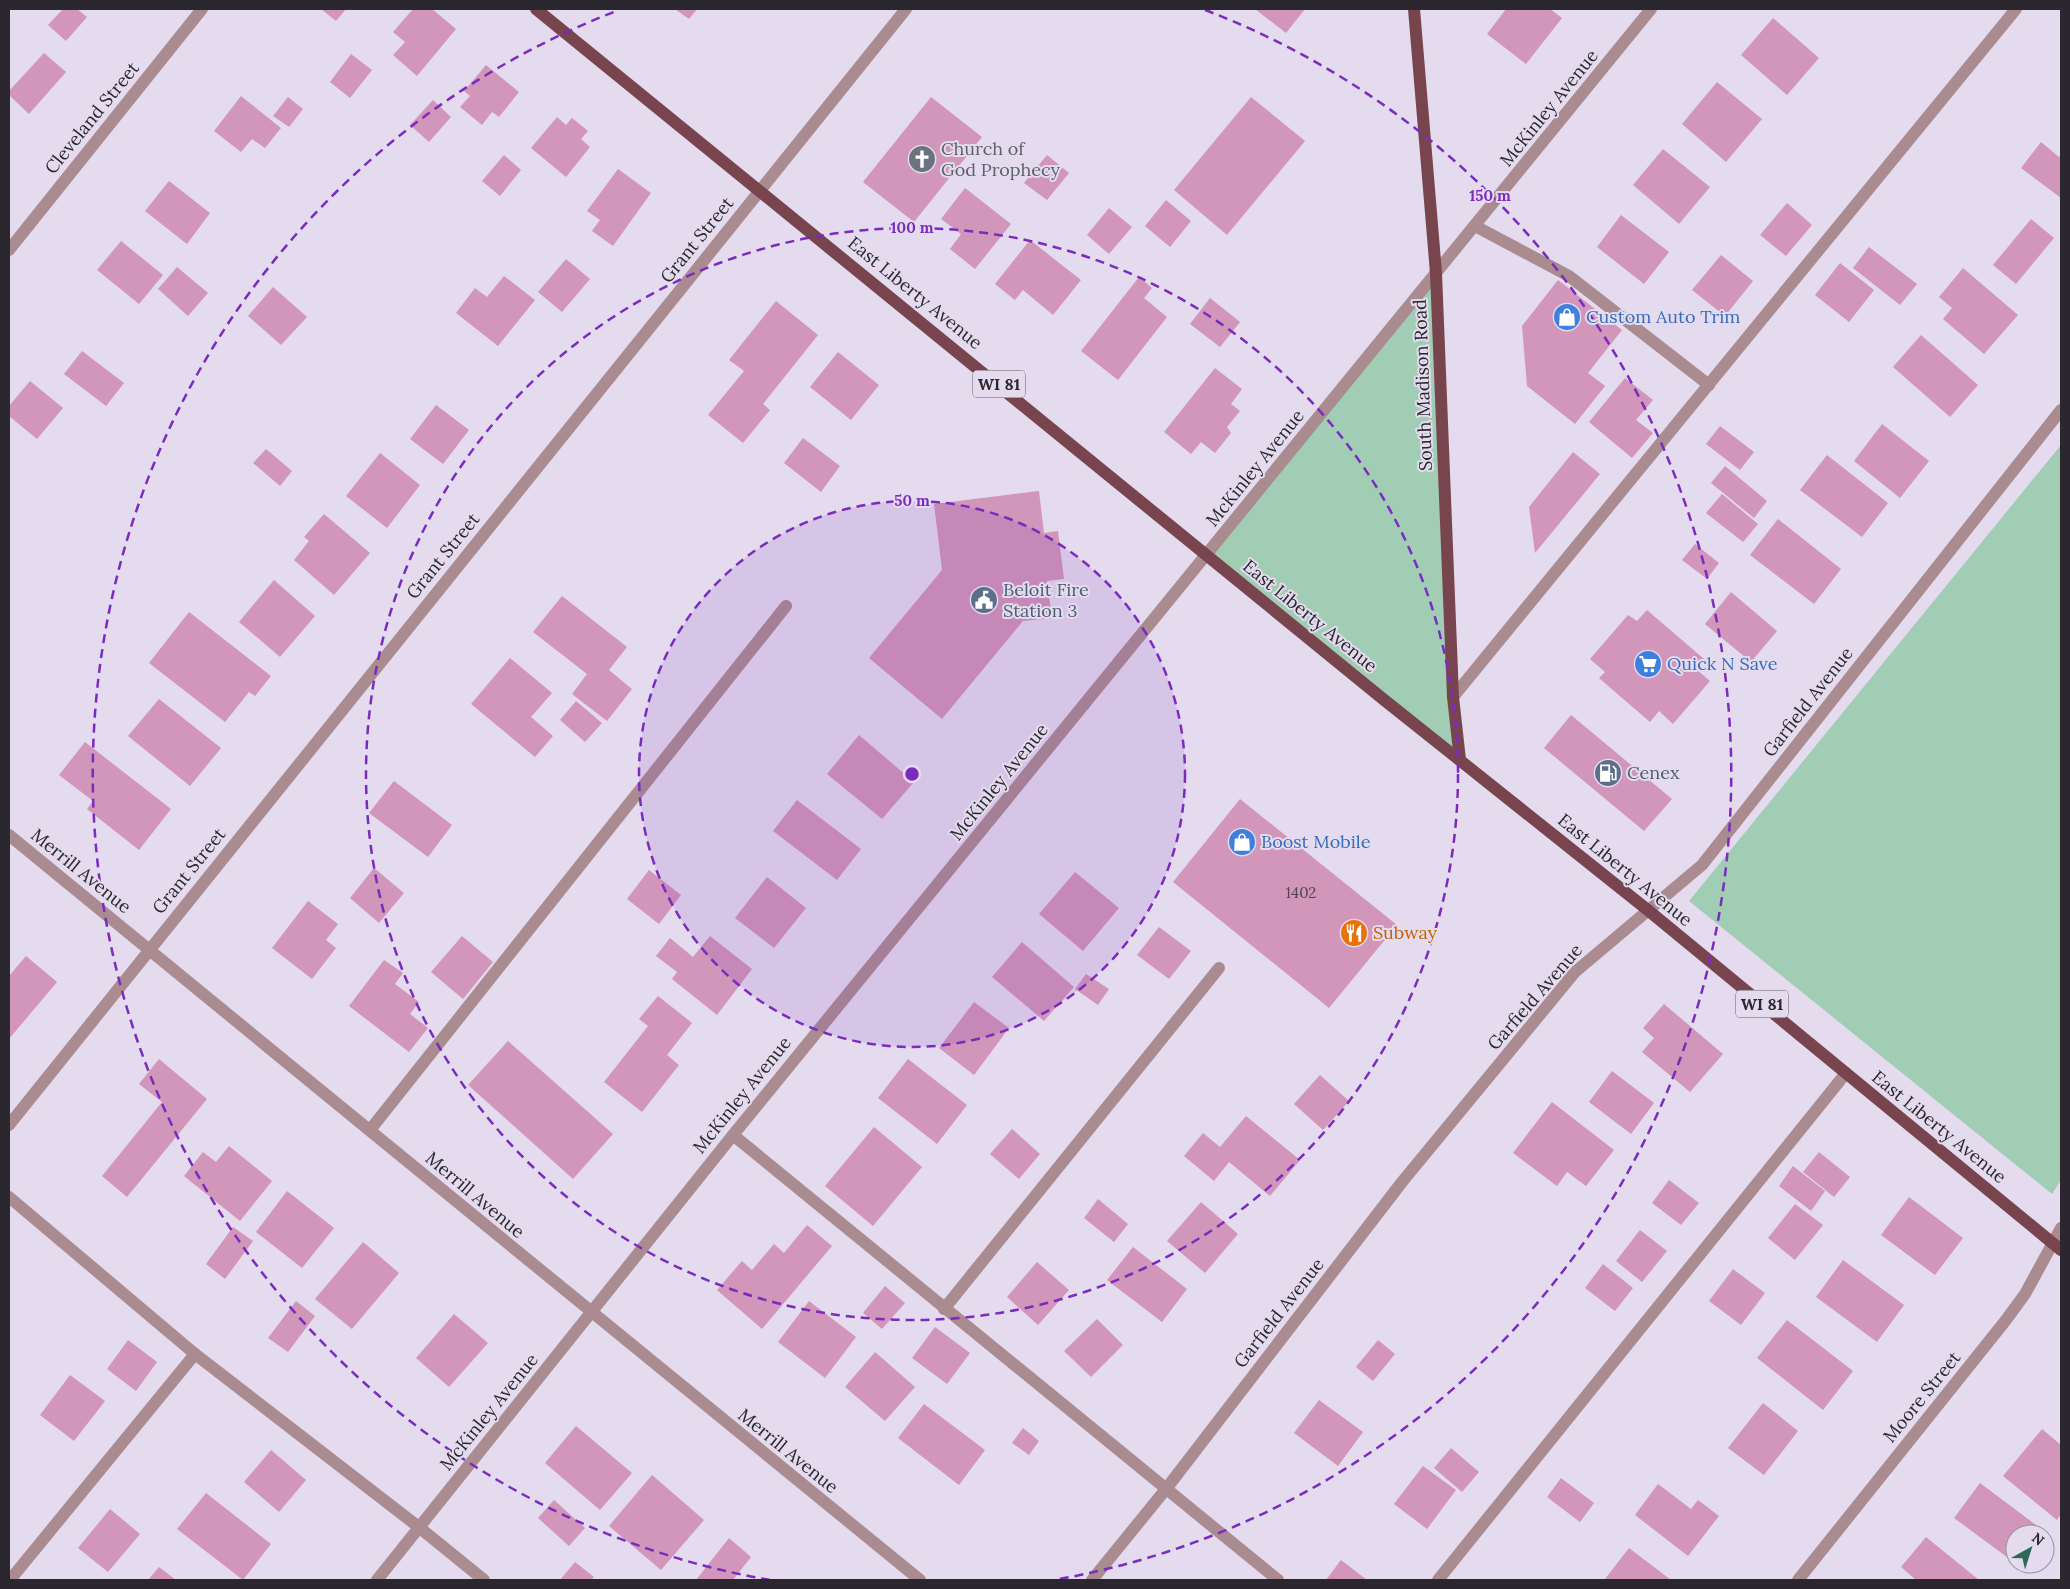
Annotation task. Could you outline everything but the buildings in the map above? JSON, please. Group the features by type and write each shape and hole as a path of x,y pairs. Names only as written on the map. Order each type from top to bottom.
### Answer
{"main road":[{"name":"East Liberty Avenue","path":"536,9 1460,760 1649,911 2057,1246"},
{"name":"South Madison Road","path":"1414,9 1436,273 1454,697 1460,760"}],"street":[{"name":"Cleveland Street","path":"9,250 202,9"},
{"name":"Grant Street","path":"9,1125 906,9"},
{"name":"McKinley Avenue","path":"377,1580 733,1134 1651,9"},
{"path":"1454,697 2016,9"},
{"path":"1475,226 1569,276 1709,384"},
{"name":"Garfield Avenue","path":"1092,1580 1166,1489 1402,1182 1575,972 1702,865 2061,410"},
{"path":"370,1130 786,606"},
{"name":"Merrill Avenue","path":"9,835 370,1130 590,1313 920,1580"},
{"path":"944,1309 1219,968"},
{"path":"1438,1580 1846,1073"},
{"path":"733,1134 944,1309 1278,1580"},
{"path":"9,1197 195,1354 420,1528 484,1580"},
{"name":"Moore Street","path":"1798,1580 2006,1320 2057,1246 2061,1228"},
{"path":"10,1580 195,1354"}],"green space":[{"path":"1436,273 1460,760 1207,554"},
{"path":"2061,445 2061,1180 2052,1194 1689,901"}],"place":[{"name":"Church of God Prophecy","path":"922,159"},
{"name":"Custom Auto Trim","path":"1567,317"},
{"name":"Beloit Fire Station 3","path":"984,600"},
{"name":"Quick N Save","path":"1648,664"},
{"name":"Cenex","path":"1608,773"},
{"name":"Boost Mobile","path":"1242,842"},
{"name":"Subway","path":"1354,933"}]}
